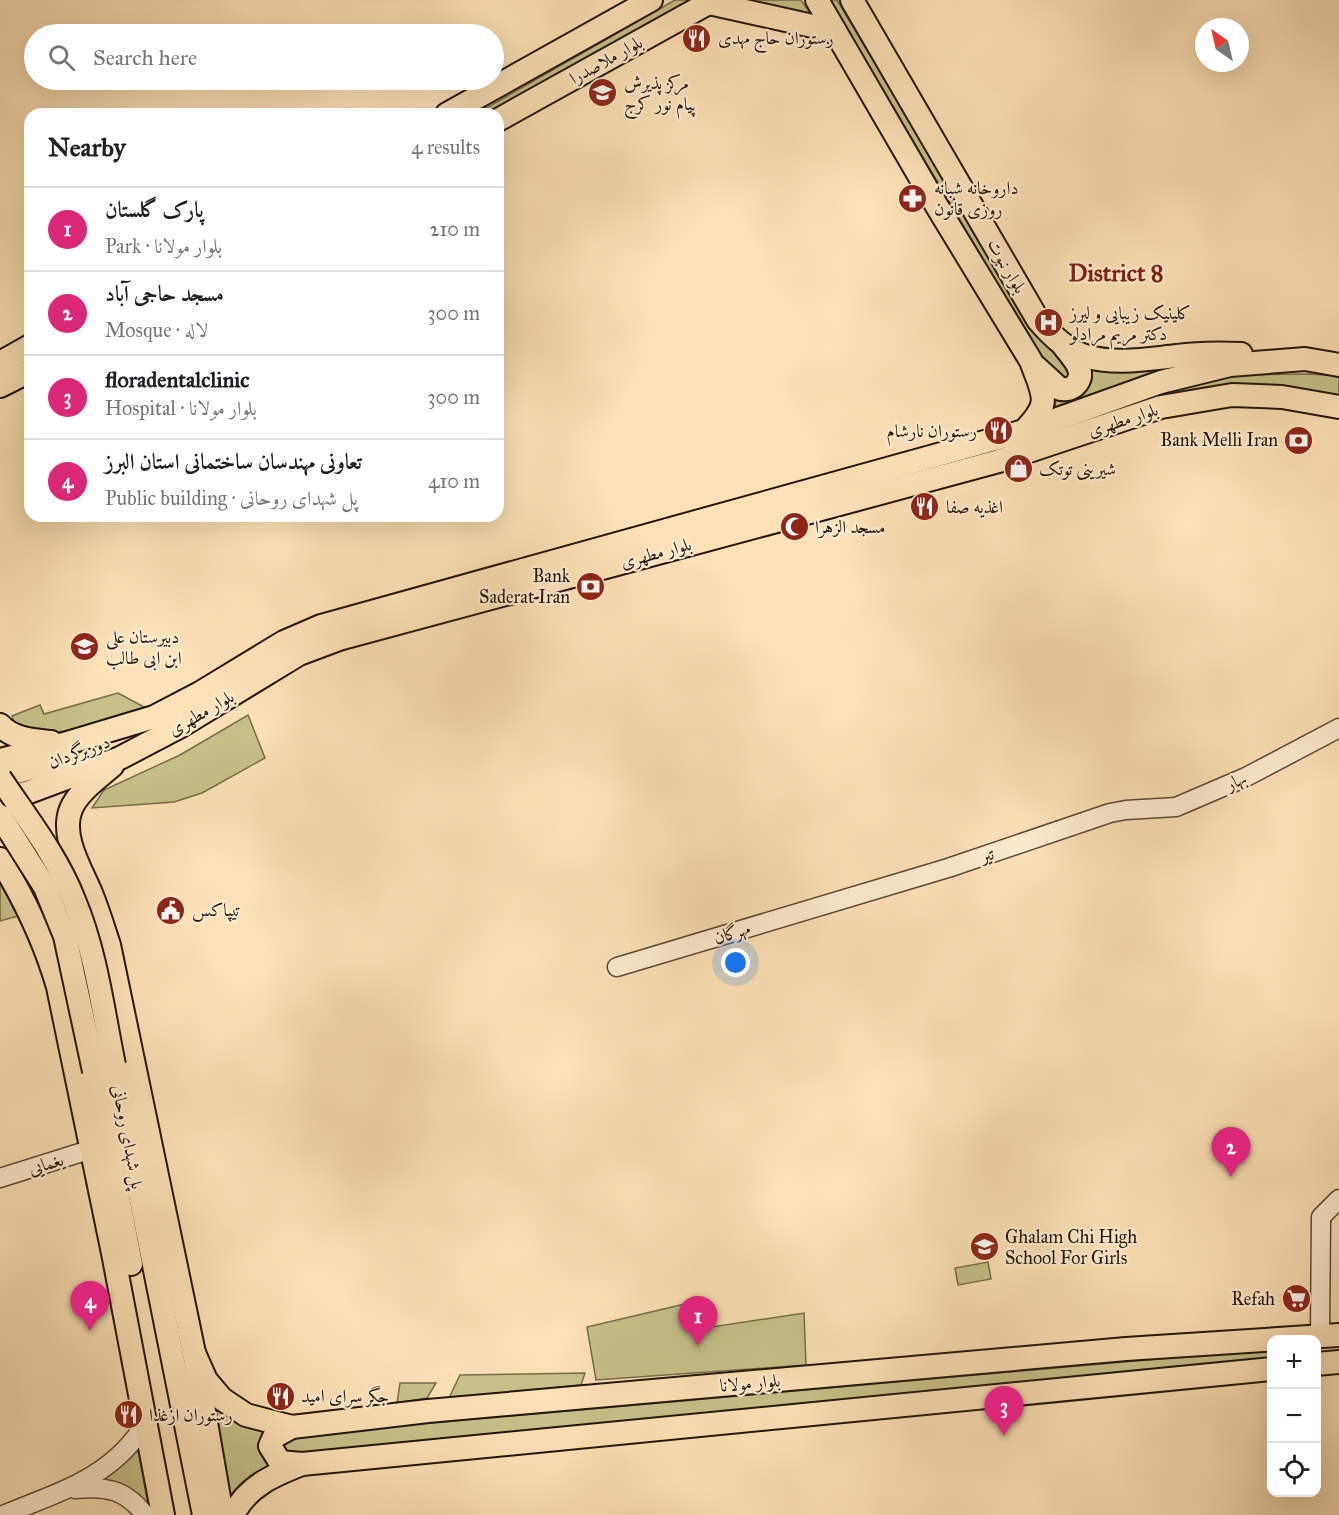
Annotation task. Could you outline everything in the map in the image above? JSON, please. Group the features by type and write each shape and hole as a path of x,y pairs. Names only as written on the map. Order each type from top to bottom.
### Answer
{"main road":[{"name":"بلوار ملاصدرا","path":"504,82 651,0"},
{"name":"بلوار نبوت","path":"817,0 938,208 1031,361"},
{"name":"بلوار ملاصدرا","path":"504,117 711,2"},
{"path":"711,2 835,31"},
{"name":"بلوار نبوت","path":"861,6 1038,320 1061,343 1085,356 1114,360 1141,360 1218,353 1305,359"},
{"name":"بلوار ملاصدرا","path":"458,108 490,90"},
{"path":"1031,361 1055,386 1065,390 1074,386 1080,378 1079,367 1061,343"},
{"path":"0,363 24,349"},
{"name":"بلوار مطهری","path":"0,760 64,744 154,717 284,642 321,626 1024,431 1172,379 1230,364 1305,359 1339,365"},
{"path":"1024,431 1040,414 1043,404 1041,388 1031,361"},
{"path":"0,386 24,374"},
{"name":"بلوار مطهری","path":"0,800 29,792 120,758 181,726 299,654 339,639 999,461 1161,407 1232,395 1282,397 1339,407"},
{"name":"دوربرگردان","path":"0,778 69,757 123,736 154,717"},
{"path":"0,725 6,732 27,740 64,744"},
{"path":"120,758 78,798 70,810 69,837 77,864 90,891 109,945 194,1353 222,1515"},
{"name":"پل شهدای روحانی","path":"0,778 63,876 86,933 204,1515"},
{"name":"پل شهدای روحانی","path":"0,816 45,887 65,936 94,1071 179,1515"},
{"path":"15,884 6,856 5,844 9,836 28,826 35,825 45,829 77,864"},
{"path":"0,859 38,930 55,977 92,1149 163,1515"},
{"name":"بلوار مولانا","path":"194,1353 206,1380 222,1399 246,1415 292,1427 452,1409 1126,1349 1330,1335"},
{"path":"1321,1364 1339,1362"},
{"name":"بلوار مولانا","path":"233,1515 246,1494 271,1477 302,1464 1267,1369"},
{"path":"292,1427 274,1437 270,1446 280,1462 302,1464"}],"street":[{"name":"بهار","path":"1126,810 1176,807 1246,777 1339,728"},
{"name":"تیر","path":"847,898 948,868 1102,815 1126,810"},
{"name":"مهرگان","path":"617,967 847,898"},
{"name":"یغمایی","path":"0,1178 92,1149"},
{"path":"1330,1335 1321,1217 1339,1199"},
{"path":"3,1515 94,1476 118,1458 135,1441 146,1422"},
{"path":"65,1490 98,1486 122,1492 145,1515"}],"shaded area":[{"path":"675,0 689,0 501,108 486,108"},
{"path":"750,0 801,0 813,17 745,2"},
{"path":"830,0 837,0 1034,331 1072,369 1068,380 1051,374"},
{"path":"1197,360 1057,409 1054,401 1077,388 1086,378 1091,366"},
{"path":"1234,375 1339,376 1339,398 1087,418 1189,383"},
{"path":"118,693 146,708 98,724 66,731 33,731 16,727 12,716 40,705 44,714"},
{"path":"248,715 265,758 202,793 174,802 92,808 104,790 180,755"},
{"path":"0,882 18,916 0,921"},
{"path":"988,1262 991,1279 958,1285 955,1268"},
{"path":"706,1299 712,1327 804,1313 806,1365 596,1380 587,1327"},
{"path":"1267,1349 1267,1364 306,1454 287,1454 281,1446 287,1437"},
{"path":"585,1373 581,1385 449,1398 460,1375"},
{"path":"400,1383 436,1383 427,1398 397,1403"},
{"path":"205,1392 271,1431 273,1469 226,1509"},
{"path":"138,1450 149,1509 99,1481"}],"place":[{"name":"رستوران حاج مهدی","path":"697,38"},
{"name":"مرکز پذیرش پیام نور کرج","path":"603,93"},
{"name":"داروخانه شبانه روزی قانون","path":"913,198"},
{"name":"کلینیک زیبایی و لیرز دکتر مریم مرادلو","path":"1049,323"},
{"name":"رستوران نارشام","path":"998,431"},
{"name":"Bank Melli Iran","path":"1299,440"},
{"name":"شیرینی توتک","path":"1018,469"},
{"name":"اغذیه صفا","path":"925,507"},
{"name":"مسجد الزهرا","path":"794,527"},
{"name":"Bank Saderat Iran","path":"591,586"},
{"name":"دبیرستان علی ابن ابی طالب","path":"85,647"},
{"name":"تیپاکس","path":"171,910"},
{"name":"مسجد حاجی آباد","path":"1231,1177"},
{"name":"Ghalam Chi High School For Girls","path":"984,1247"},
{"name":"Refah","path":"1296,1299"},
{"name":"تعاونی مهندسان ساختمانی استان البرز","path":"90,1331"},
{"name":"پارک گلستان","path":"698,1346"},
{"name":"جگر سرای امید","path":"280,1396"},
{"name":"رستوران ازغذا","path":"128,1415"},
{"name":"floradentalclinic","path":"1004,1436"}],"district":[{"name":"District 8","path":"1116,273"}]}
